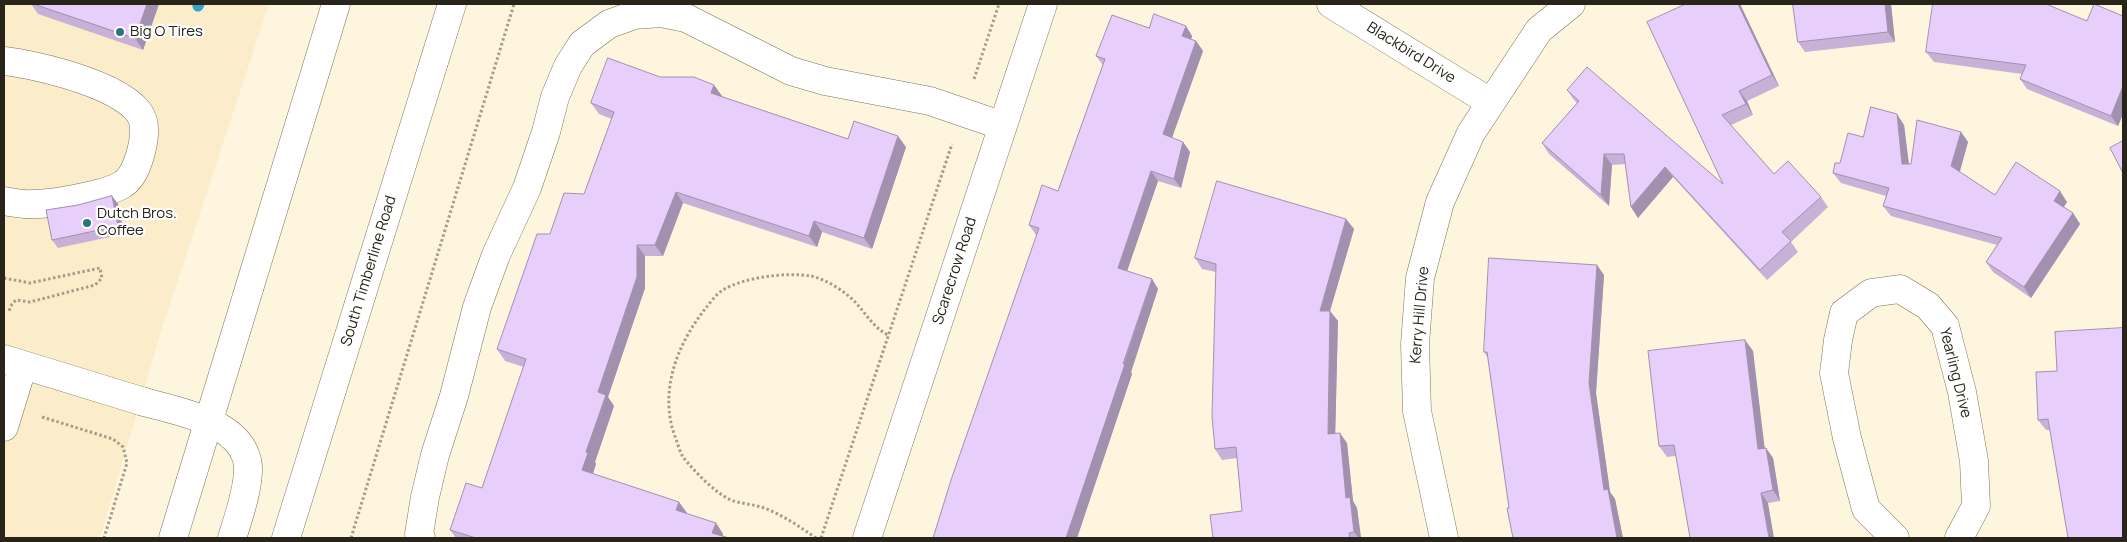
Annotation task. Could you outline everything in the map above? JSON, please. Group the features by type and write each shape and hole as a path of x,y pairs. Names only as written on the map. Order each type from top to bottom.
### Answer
{"street":[{"path":"173,538 336,4"},
{"name":"South Timberline Road","path":"286,538 452,4"},
{"name":"Scarecrow Road","path":"867,538 1043,4"},
{"name":"Blackbird Drive","path":"1332,4 1490,102"},
{"name":"Kerry Hill Drive","path":"1444,538 1417,411 1415,344 1420,278 1440,202 1471,133 1539,30 1571,4"},
{"path":"421,538 419,534 424,497 435,455 454,396 478,307 496,255 526,188 546,132 555,97 568,66 582,44 609,24 634,15 661,13 686,18 791,71 825,81 930,101 1003,126"},
{"path":"4,61 27,63 100,85 129,102 143,120 144,142 137,165 124,184 78,198 35,204 4,201"},
{"name":"Yearling Drive","path":"1895,538 1866,509 1847,438 1834,373 1844,313 1872,293 1900,289 1928,306 1945,326 1962,392 1974,461 1976,506 1960,538"},
{"path":"4,427 13,362 208,422 226,430 240,443 247,461 245,496 232,538"}],"path":[{"path":"351,538 514,4"},
{"path":"972,84 999,4"},
{"path":"821,538 955,136"},
{"path":"4,278 30,283 100,268 102,278 95,286 30,302 16,300 9,311"},
{"path":"816,538 764,508 730,499 703,479 682,455 670,425 669,393 671,375 682,346 694,325 711,302 723,290 750,280 779,274 813,277 837,288 855,302 881,331 888,335"},
{"path":"41,417 113,439 123,447 127,463 104,538"}],"shaded area":[{"path":"4,4 269,4 163,325 100,538 4,538"}],"building":[{"path":"34,4 147,4 135,38"},
{"path":"1686,4 1738,4 1772,75 1739,91 1746,104 1722,115 1774,174 1788,161 1821,197 1782,232 1791,241 1760,270 1665,167 1631,207 1624,154 1604,154 1601,195 1542,143 1579,101 1567,90 1587,67 1723,184 1647,22"},
{"path":"1793,4 1885,4 1888,32 1798,42"},
{"path":"1933,4 2046,4 2087,21 2094,4 2123,16 2123,86 2111,116 2020,79 2026,65 1926,52"},
{"path":"1154,14 1186,26 1182,36 1196,41 1163,134 1183,142 1174,179 1151,171 1118,268 1152,279 1066,538 933,538 952,477 1039,228 1029,225 1042,185 1058,191 1105,59 1096,56 1112,15 1149,28"},
{"path":"608,58 660,77 694,77 714,85 711,93 848,139 854,121 898,136 864,238 814,221 809,236 676,192 655,245 637,245 637,277 598,392 606,395 586,452 588,453 582,470 679,502 676,510 716,523 712,533 729,538 476,538 450,530 466,483 482,488 526,359 497,349 537,234 550,234 564,193 584,194 614,112 591,103"},
{"path":"1871,107 1897,114 1902,164 1911,164 1917,120 1961,132 1951,166 1995,195 2016,162 2060,191 2054,201 2073,213 2024,287 1986,262 2002,238 1883,206 1889,188 1833,173 1835,163 1840,163 1848,133 1863,137"},
{"path":"2123,141 2123,173 2110,148"},
{"path":"1217,181 1346,219 1320,311 1330,311 1328,434 1340,433 1346,498 1350,497 1354,532 1349,533 1350,538 1213,538 1210,515 1242,511 1236,447 1215,449 1212,416 1216,264 1195,258"},
{"name":"Dutch Bros. Coffee","path":"112,196 118,226 52,240 46,210 78,205"},
{"path":"1489,258 1597,265 1589,383 1604,490 1608,489 1617,538 1513,538 1507,508 1509,508 1487,352 1484,352"},
{"path":"2123,328 2123,538 2068,538 2048,419 2038,420 2036,372 2057,371 2055,332"},
{"path":"1745,340 1758,449 1766,448 1773,490 1761,493 1769,538 1690,538 1674,445 1659,446 1648,351"}],"place":[{"name":"Big O Tires","path":"120,32"},
{"name":"Dutch Bros. Coffee","path":"87,223"}]}
